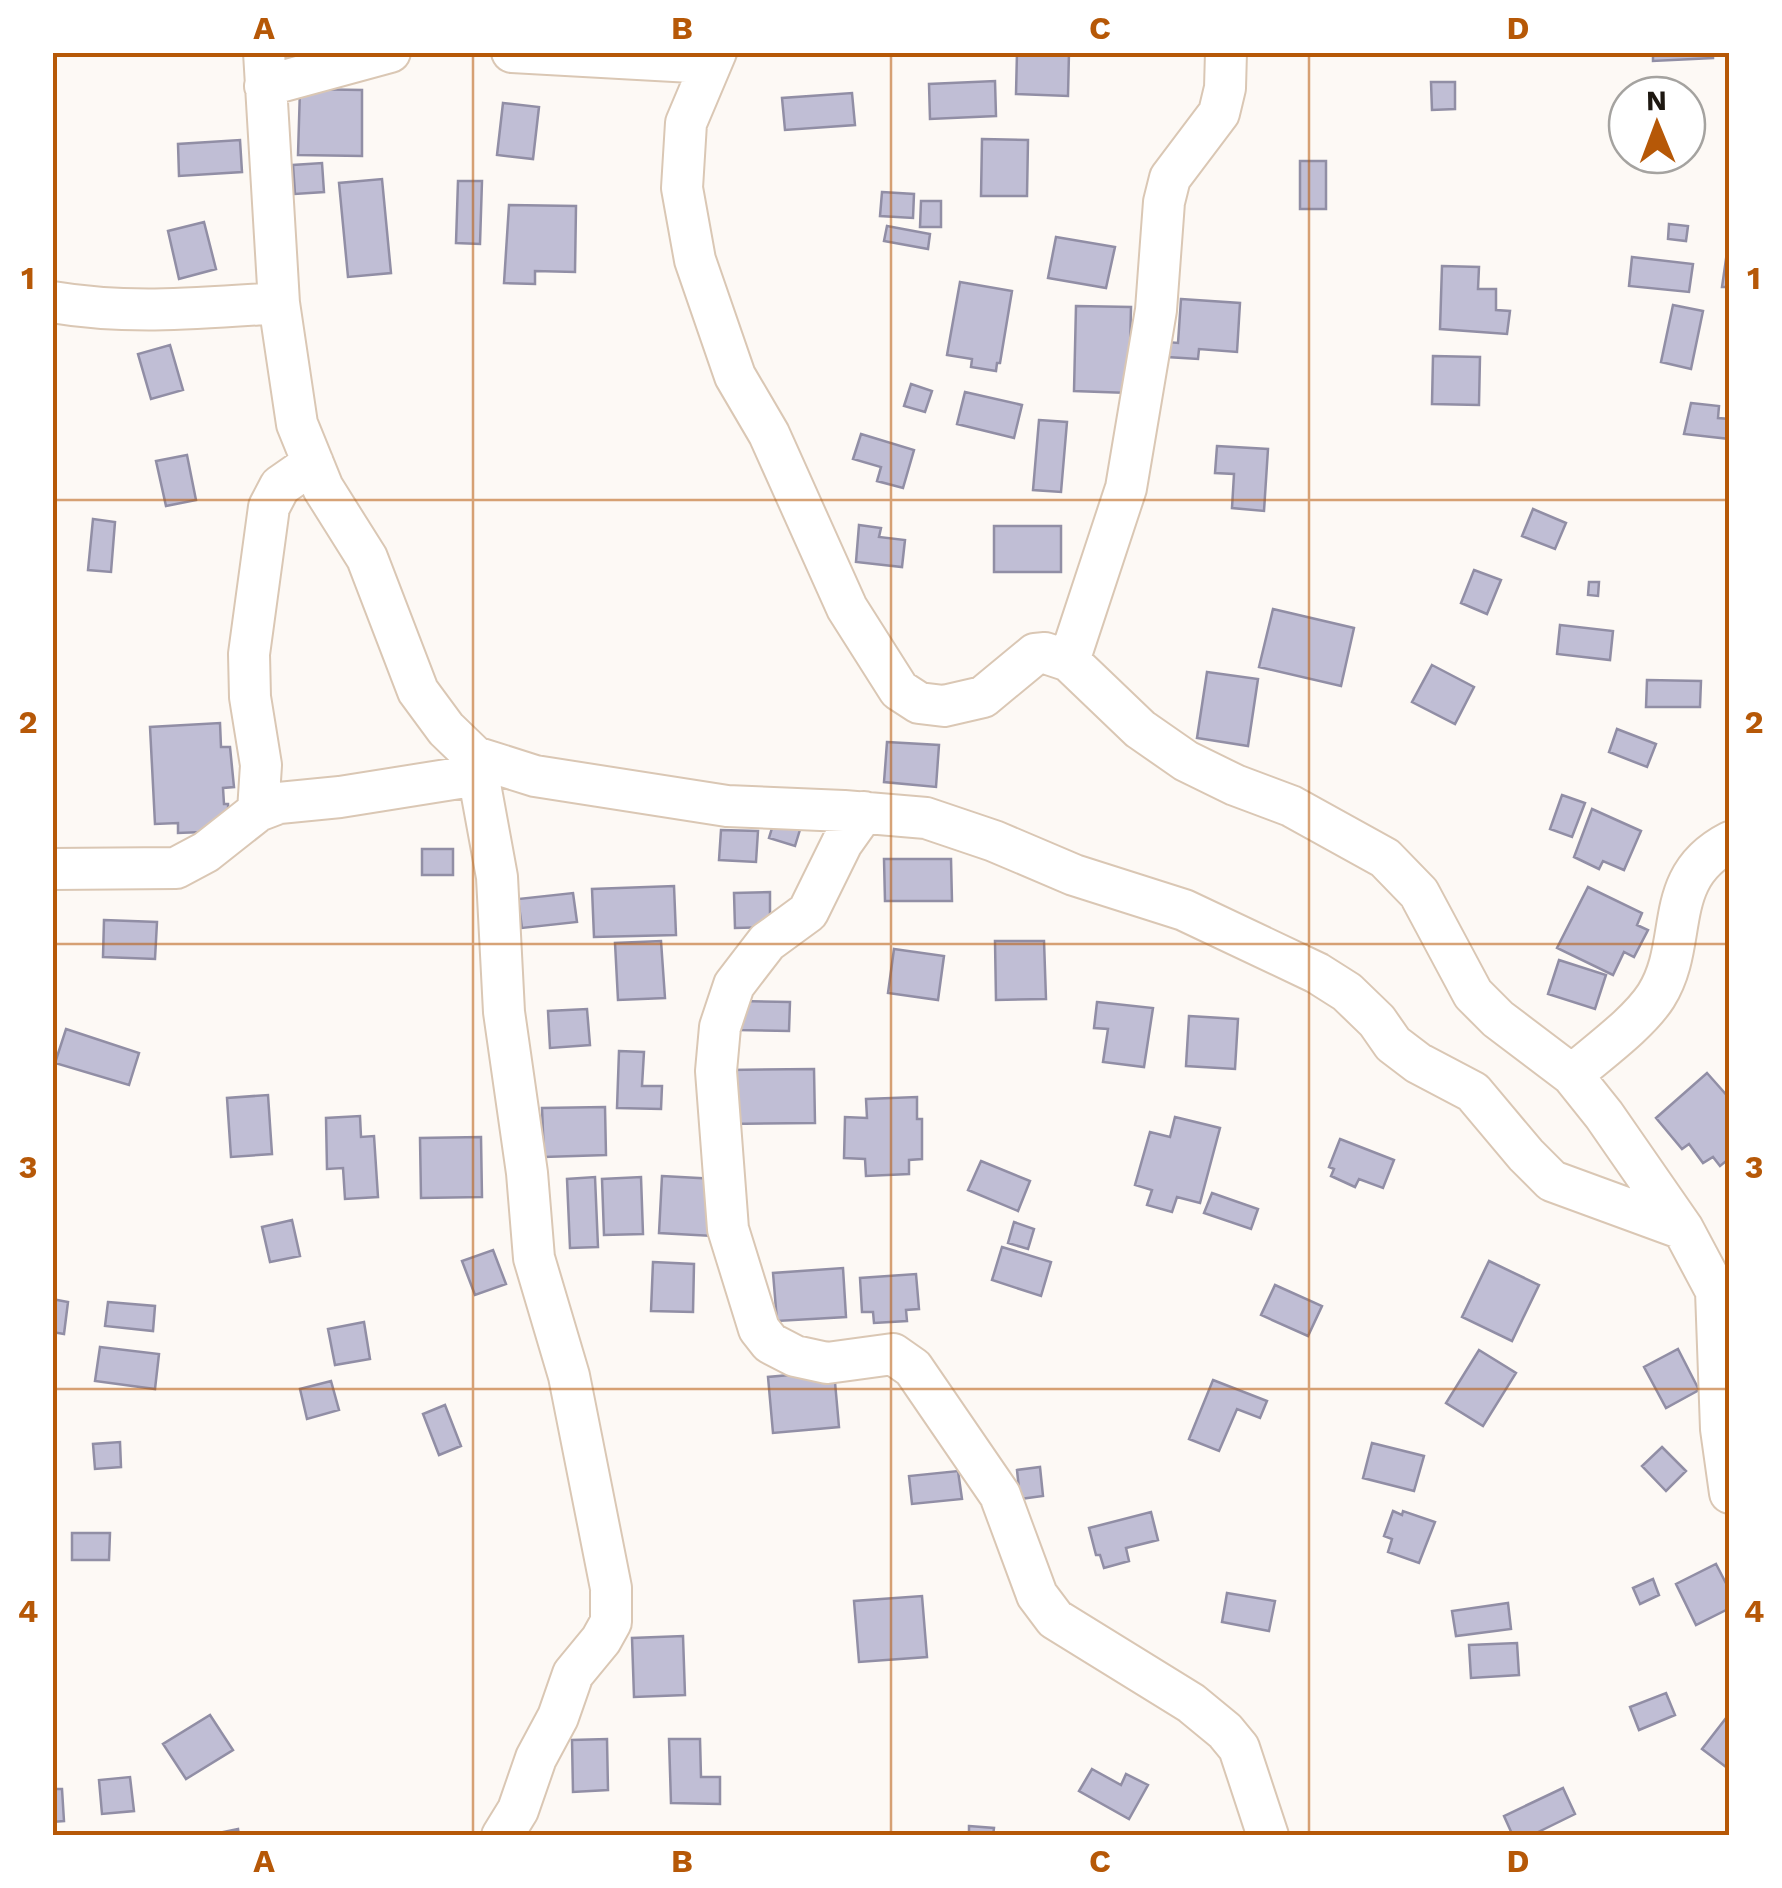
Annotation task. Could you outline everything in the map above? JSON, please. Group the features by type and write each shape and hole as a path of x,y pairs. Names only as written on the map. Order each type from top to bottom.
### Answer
{"street":[{"path":"390,52 265,69 279,303 297,424 322,488 367,558 418,691 477,766 496,877 504,1012 528,1174 534,1258 569,1376 612,1588 611,1622 573,1674 518,1810 502,1836"},
{"path":"512,52 713,58 686,123 682,188 695,260 735,376 769,434 847,608 900,690 919,704 944,706 984,697 1034,654 1045,653 1068,661 1140,729 1186,761 1292,806 1385,858 1419,893 1474,994 1498,1019 1572,1075 1648,1175 1722,1297 1720,1430 1730,1493"},
{"path":"1068,661 1126,488 1156,310 1164,202 1170,178 1218,113 1225,88 1226,52"},
{"path":"52,302 130,310 279,303"},
{"path":"258,811 262,766 250,697 249,654 268,507 280,486 312,463"},
{"path":"52,869 176,868 206,852 258,811 279,803 340,797 477,766 727,806 926,818 1074,875 1184,910 1317,973 1347,992 1393,1044 1418,1064 1472,1092 1552,1181 1683,1229"},
{"path":"864,812 842,842 808,912 767,942 734,985 720,1027 716,1070 728,1229 760,1329 770,1343 795,1356 826,1363 893,1354 913,1368 1000,1495 1037,1595 1055,1619 1190,1702 1225,1731 1239,1748 1268,1836"},
{"path":"1572,1075 1655,998 1669,970 1679,907 1700,860 1730,842"}],"building":[{"path":"1017,52 1069,52 1068,96 1016,94"},
{"path":"1653,52 1713,52 1713,58 1653,61"},
{"path":"995,81 996,116 930,119 929,84"},
{"path":"1431,82 1455,82 1455,109 1432,110"},
{"path":"300,89 362,90 362,156 298,155"},
{"path":"852,93 855,125 785,130 782,98"},
{"path":"503,103 539,107 533,159 497,155"},
{"path":"982,139 1028,140 1027,196 981,196"},
{"path":"240,140 242,172 179,176 178,144"},
{"path":"1300,161 1326,161 1326,209 1300,209"},
{"path":"322,163 324,192 295,194 293,165"},
{"path":"382,179 391,273 348,277 339,183"},
{"path":"458,181 482,181 480,244 456,243"},
{"path":"882,192 914,194 913,218 880,216"},
{"path":"921,201 941,201 941,227 920,227"},
{"path":"509,205 576,206 575,272 535,271 535,284 504,283"},
{"path":"204,222 216,269 179,279 168,231"},
{"path":"1669,224 1688,226 1686,241 1668,239"},
{"path":"887,226 930,234 928,249 884,241"},
{"path":"1056,237 1115,247 1106,288 1048,278"},
{"path":"1727,252 1730,287 1722,287"},
{"path":"1632,257 1693,264 1689,292 1629,286"},
{"path":"1442,266 1479,267 1478,289 1496,289 1496,310 1510,311 1507,334 1440,329"},
{"path":"960,282 1012,291 996,371 971,367 972,359 947,355"},
{"path":"1181,299 1240,303 1237,352 1199,349 1198,359 1167,357 1168,342 1178,343"},
{"path":"1673,305 1703,311 1691,369 1661,362"},
{"path":"1076,306 1131,307 1129,393 1074,391"},
{"path":"170,345 183,390 151,399 138,354"},
{"path":"1433,356 1480,357 1479,405 1432,404"},
{"path":"911,384 932,391 925,412 904,406"},
{"path":"965,392 1022,405 1014,438 957,424"},
{"path":"1691,403 1719,406 1718,418 1730,419 1730,439 1684,434"},
{"path":"1039,420 1067,422 1061,492 1033,490"},
{"path":"861,434 914,450 903,488 877,481 881,467 853,459"},
{"path":"1217,446 1268,449 1264,511 1232,508 1234,474 1215,473"},
{"path":"187,455 196,500 166,506 156,461"},
{"path":"1533,509 1566,523 1555,549 1522,536"},
{"path":"93,519 115,522 111,572 88,570"},
{"path":"859,525 881,528 879,537 905,540 902,567 856,562"},
{"path":"994,526 1061,526 1061,572 994,572"},
{"path":"1474,570 1501,580 1487,614 1461,603"},
{"path":"1589,582 1599,582 1598,596 1588,595"},
{"path":"1273,609 1354,628 1341,686 1259,667"},
{"path":"1560,625 1613,631 1610,660 1557,654"},
{"path":"1432,665 1474,687 1455,724 1412,702"},
{"path":"1207,672 1258,679 1248,746 1197,738"},
{"path":"1647,680 1701,681 1700,707 1646,707"},
{"path":"220,723 221,747 230,747 234,787 223,788 229,831 178,833 178,823 155,824 150,727"},
{"path":"1617,729 1656,744 1647,767 1609,752"},
{"path":"887,742 939,745 936,787 884,782"},
{"path":"1562,795 1585,803 1572,837 1550,829"},
{"path":"1592,809 1641,831 1624,870 1603,861 1599,869 1574,857"},
{"path":"776,815 802,823 795,846 769,838"},
{"path":"721,830 758,831 756,862 719,860"},
{"path":"422,849 453,849 453,875 422,875"},
{"path":"884,859 951,859 952,901 885,901"},
{"path":"674,886 676,935 594,937 592,889"},
{"path":"1588,887 1642,913 1637,925 1648,930 1634,957 1624,952 1613,975 1557,948"},
{"path":"770,892 770,927 735,928 734,893"},
{"path":"573,893 577,922 522,928 518,899"},
{"path":"104,920 157,922 155,959 103,957"},
{"path":"661,941 665,998 618,1000 615,943"},
{"path":"995,941 1044,941 1046,999 996,1000"},
{"path":"894,949 944,956 938,1000 888,993"},
{"path":"1559,960 1606,975 1595,1009 1548,994"},
{"path":"739,1001 790,1002 789,1031 739,1030"},
{"path":"1097,1002 1153,1008 1144,1067 1103,1062 1108,1029 1094,1028"},
{"path":"587,1009 590,1045 550,1048 548,1011"},
{"path":"1189,1016 1238,1019 1235,1069 1186,1066"},
{"path":"66,1029 139,1053 129,1085 55,1063"},
{"path":"619,1051 644,1052 642,1086 662,1086 661,1109 617,1108"},
{"path":"814,1069 815,1123 727,1124 727,1070"},
{"path":"1707,1073 1730,1099 1730,1158 1720,1166 1713,1157 1703,1163 1689,1144 1682,1149 1656,1118"},
{"path":"268,1095 272,1154 231,1157 227,1098"},
{"path":"917,1097 917,1119 922,1119 922,1159 909,1160 909,1174 866,1176 865,1159 844,1158 845,1117 867,1118 866,1099"},
{"path":"605,1107 606,1155 544,1157 542,1108"},
{"path":"360,1116 361,1137 374,1136 378,1197 345,1199 343,1168 327,1169 326,1118"},
{"path":"1175,1117 1220,1128 1200,1203 1177,1197 1172,1212 1147,1205 1152,1190 1135,1185 1150,1132 1170,1137"},
{"path":"481,1137 482,1197 421,1198 420,1138"},
{"path":"1340,1139 1394,1160 1383,1188 1359,1179 1355,1187 1331,1176 1334,1169 1329,1167"},
{"path":"981,1161 1030,1181 1018,1211 968,1190"},
{"path":"662,1176 716,1179 713,1236 659,1233"},
{"path":"595,1177 598,1247 570,1248 567,1179"},
{"path":"641,1177 643,1234 604,1235 602,1179"},
{"path":"1212,1193 1258,1209 1251,1229 1204,1213"},
{"path":"292,1220 300,1256 270,1262 262,1227"},
{"path":"1014,1222 1034,1229 1028,1249 1008,1243"},
{"path":"1002,1247 1051,1262 1041,1296 992,1280"},
{"path":"493,1250 506,1284 475,1295 462,1261"},
{"path":"1489,1261 1539,1285 1512,1341 1462,1317"},
{"path":"653,1262 694,1264 693,1312 651,1311"},
{"path":"843,1268 846,1317 777,1321 773,1273"},
{"path":"916,1274 919,1309 906,1310 907,1321 874,1323 873,1312 862,1312 860,1278"},
{"path":"1275,1285 1322,1306 1308,1336 1261,1315"},
{"path":"52,1299 68,1302 64,1334 52,1332"},
{"path":"108,1302 155,1306 153,1331 105,1326"},
{"path":"364,1322 370,1359 335,1365 328,1329"},
{"path":"100,1347 159,1354 155,1389 95,1381"},
{"path":"1678,1349 1699,1390 1666,1408 1644,1367"},
{"path":"1479,1350 1516,1373 1483,1426 1446,1403"},
{"path":"834,1371 839,1427 773,1433 768,1377"},
{"path":"1213,1380 1267,1401 1260,1418 1237,1409 1219,1451 1189,1439"},
{"path":"331,1381 339,1410 307,1419 300,1389"},
{"path":"445,1405 461,1446 439,1455 423,1414"},
{"path":"120,1442 121,1467 95,1469 93,1444"},
{"path":"1372,1443 1424,1456 1414,1491 1363,1478"},
{"path":"1662,1447 1686,1471 1666,1491 1642,1466"},
{"path":"1040,1467 1043,1496 1020,1499 1017,1470"},
{"path":"958,1471 962,1499 912,1504 909,1476"},
{"path":"1393,1511 1435,1522 1419,1563 1388,1552 1392,1539 1384,1536"},
{"path":"1151,1512 1158,1540 1126,1548 1129,1561 1104,1568 1089,1528"},
{"path":"72,1533 110,1533 109,1560 72,1560"},
{"path":"1716,1564 1730,1591 1730,1608 1696,1625 1676,1584"},
{"path":"1653,1579 1659,1595 1640,1604 1633,1588"},
{"path":"1227,1593 1275,1601 1269,1631 1222,1622"},
{"path":"922,1596 927,1657 859,1662 854,1601"},
{"path":"1508,1603 1511,1629 1456,1636 1452,1611"},
{"path":"683,1636 685,1695 634,1697 632,1638"},
{"path":"1517,1643 1519,1675 1471,1678 1469,1645"},
{"path":"1666,1693 1675,1715 1639,1730 1630,1707"},
{"path":"1730,1713 1730,1770 1702,1749"},
{"path":"210,1715 233,1750 186,1779 163,1744"},
{"path":"607,1739 608,1790 573,1792 572,1740"},
{"path":"669,1739 700,1739 701,1777 720,1777 720,1804 671,1803"},
{"path":"1092,1769 1121,1785 1126,1774 1148,1785 1129,1819 1079,1791"},
{"path":"130,1777 134,1811 102,1814 99,1780"},
{"path":"1563,1788 1575,1814 1530,1836 1513,1836 1504,1816"},
{"path":"52,1789 62,1789 64,1821 52,1822"},
{"path":"969,1826 994,1828 993,1836 969,1836"},
{"path":"238,1829 239,1836 204,1836"}]}
